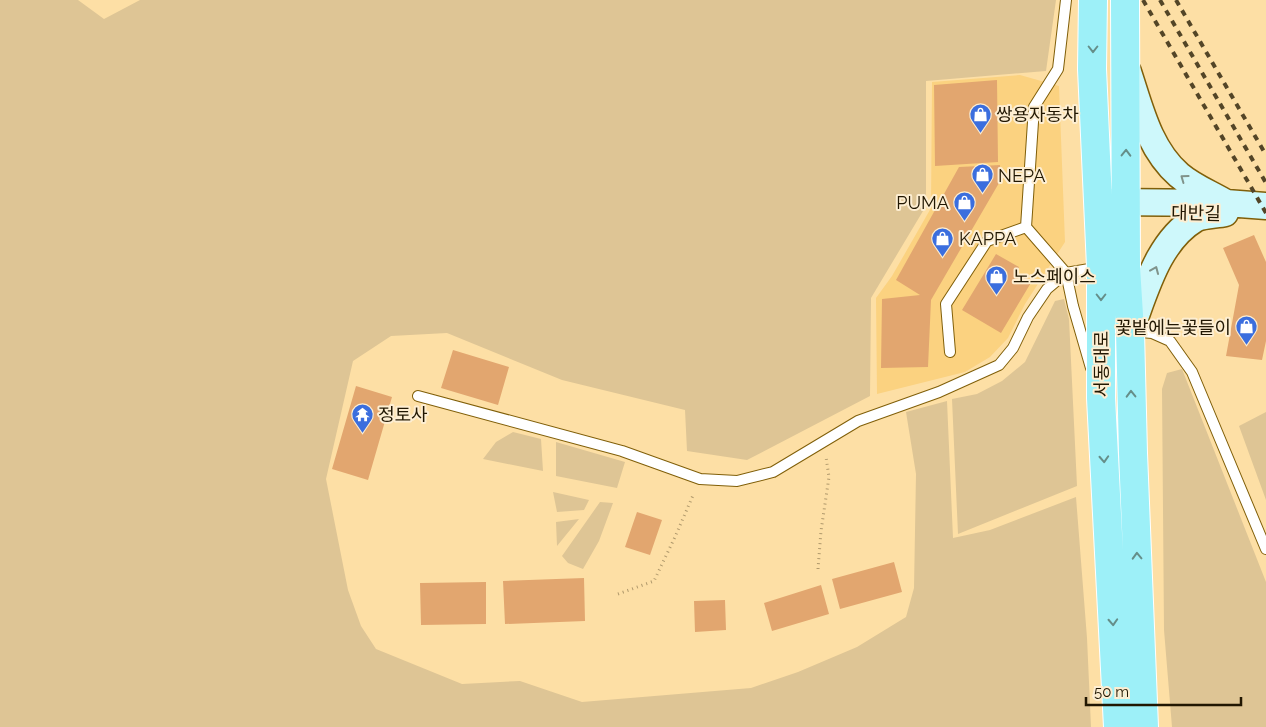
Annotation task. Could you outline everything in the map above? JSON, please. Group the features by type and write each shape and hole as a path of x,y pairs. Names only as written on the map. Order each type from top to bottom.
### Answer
{"main road":[{"name":"서동대로","path":"1093,0 1092,69 1112,208 1113,267 1101,398 1118,727"},
{"name":"서동대로","path":"1112,208 1126,118 1124,0"},
{"name":"서동대로","path":"1113,267 1130,331 1132,453 1144,727"}],"street":[{"path":"1124,60 1146,127 1161,154 1180,176 1226,208"},
{"name":"대반길","path":"1226,208 1266,206"},
{"path":"1112,208 1226,208"},
{"path":"1130,331 1158,262 1167,246 1175,236 1196,218 1226,208"},
{"name":"대반길","path":"1226,208 1266,217"}],"lane":[{"path":"1066,0 1058,68 1034,107 1026,227 1066,273 1073,306 1101,398"},
{"path":"950,352 946,304 987,241 1026,227"},
{"path":"418,396 622,451 700,478 737,481 772,472 858,421 940,392 999,365 1013,348 1028,317 1047,289 1066,273 1113,267"},
{"name":"서동대로","path":"1130,331 1152,334 1170,341 1192,372 1266,549"}],"path":[{"path":"818,569 821,531 829,477 824,442"},
{"path":"618,594 654,581 675,538 700,478"}],"shaded area":[{"path":"0,0 78,0 104,19 140,0 1056,0 1046,71 926,81 926,206 871,298 870,396 747,460 687,451 685,410 562,380 447,333 391,336 353,361 326,479 348,590 361,626 376,649 462,684 520,681 582,702 751,688 798,672 857,647 906,617 914,588 916,474 906,412 947,401 953,538 990,530 1076,497 1087,638 1091,727 0,727"},
{"path":"1020,75 1059,86 1065,242 1025,304 1008,338 990,357 965,372 877,394 876,298 892,276 931,208 932,82"},
{"path":"1064,299 1069,319 1077,486 958,534 952,399 977,394 1002,381 1025,362 1055,301"},
{"path":"1182,369 1266,582 1266,727 1172,727 1164,630 1162,389 1167,373"},
{"path":"1266,412 1266,500 1239,426"},
{"path":"513,432 541,439 543,471 483,459 496,442"},
{"path":"556,442 625,462 617,488 556,476"},
{"path":"553,492 589,500 584,510 557,512"},
{"path":"600,502 613,503 599,541 583,569 568,563 562,556"},
{"path":"579,519 557,546 556,522"}],"building":[{"path":"997,80 998,162 935,166 934,85"},
{"path":"1000,165 999,183 931,300 928,367 881,368 882,299 920,295 896,280 959,167"},
{"path":"1254,235 1266,262 1266,341 1262,360 1226,356 1239,285 1223,248"},
{"name":"노스페이스","path":"996,254 1019,267 1016,272 1032,281 1001,333 962,310"},
{"path":"453,350 509,367 498,405 441,388"},
{"name":"정토사","path":"356,386 392,397 368,480 332,469"},
{"path":"637,512 662,520 650,555 625,547"},
{"path":"894,562 902,592 840,609 832,579"},
{"path":"584,578 585,621 505,624 503,581"},
{"path":"486,582 486,624 421,625 420,583"},
{"path":"821,585 829,614 772,631 764,603"},
{"path":"725,600 726,630 695,632 694,601"}],"railway":[{"path":"1143,0 1266,213"},
{"path":"1160,0 1266,183"},
{"path":"1176,0 1266,155"}],"place":[{"name":"쌍용자동차","path":"980,133"},
{"name":"NEPA","path":"982,194"},
{"name":"PUMA","path":"965,221"},
{"name":"KAPPA","path":"943,257"},
{"name":"노스페이스","path":"997,295"},
{"name":"꽃밭에는꽃들이","path":"1247,346"},
{"name":"정토사","path":"362,433"}]}
